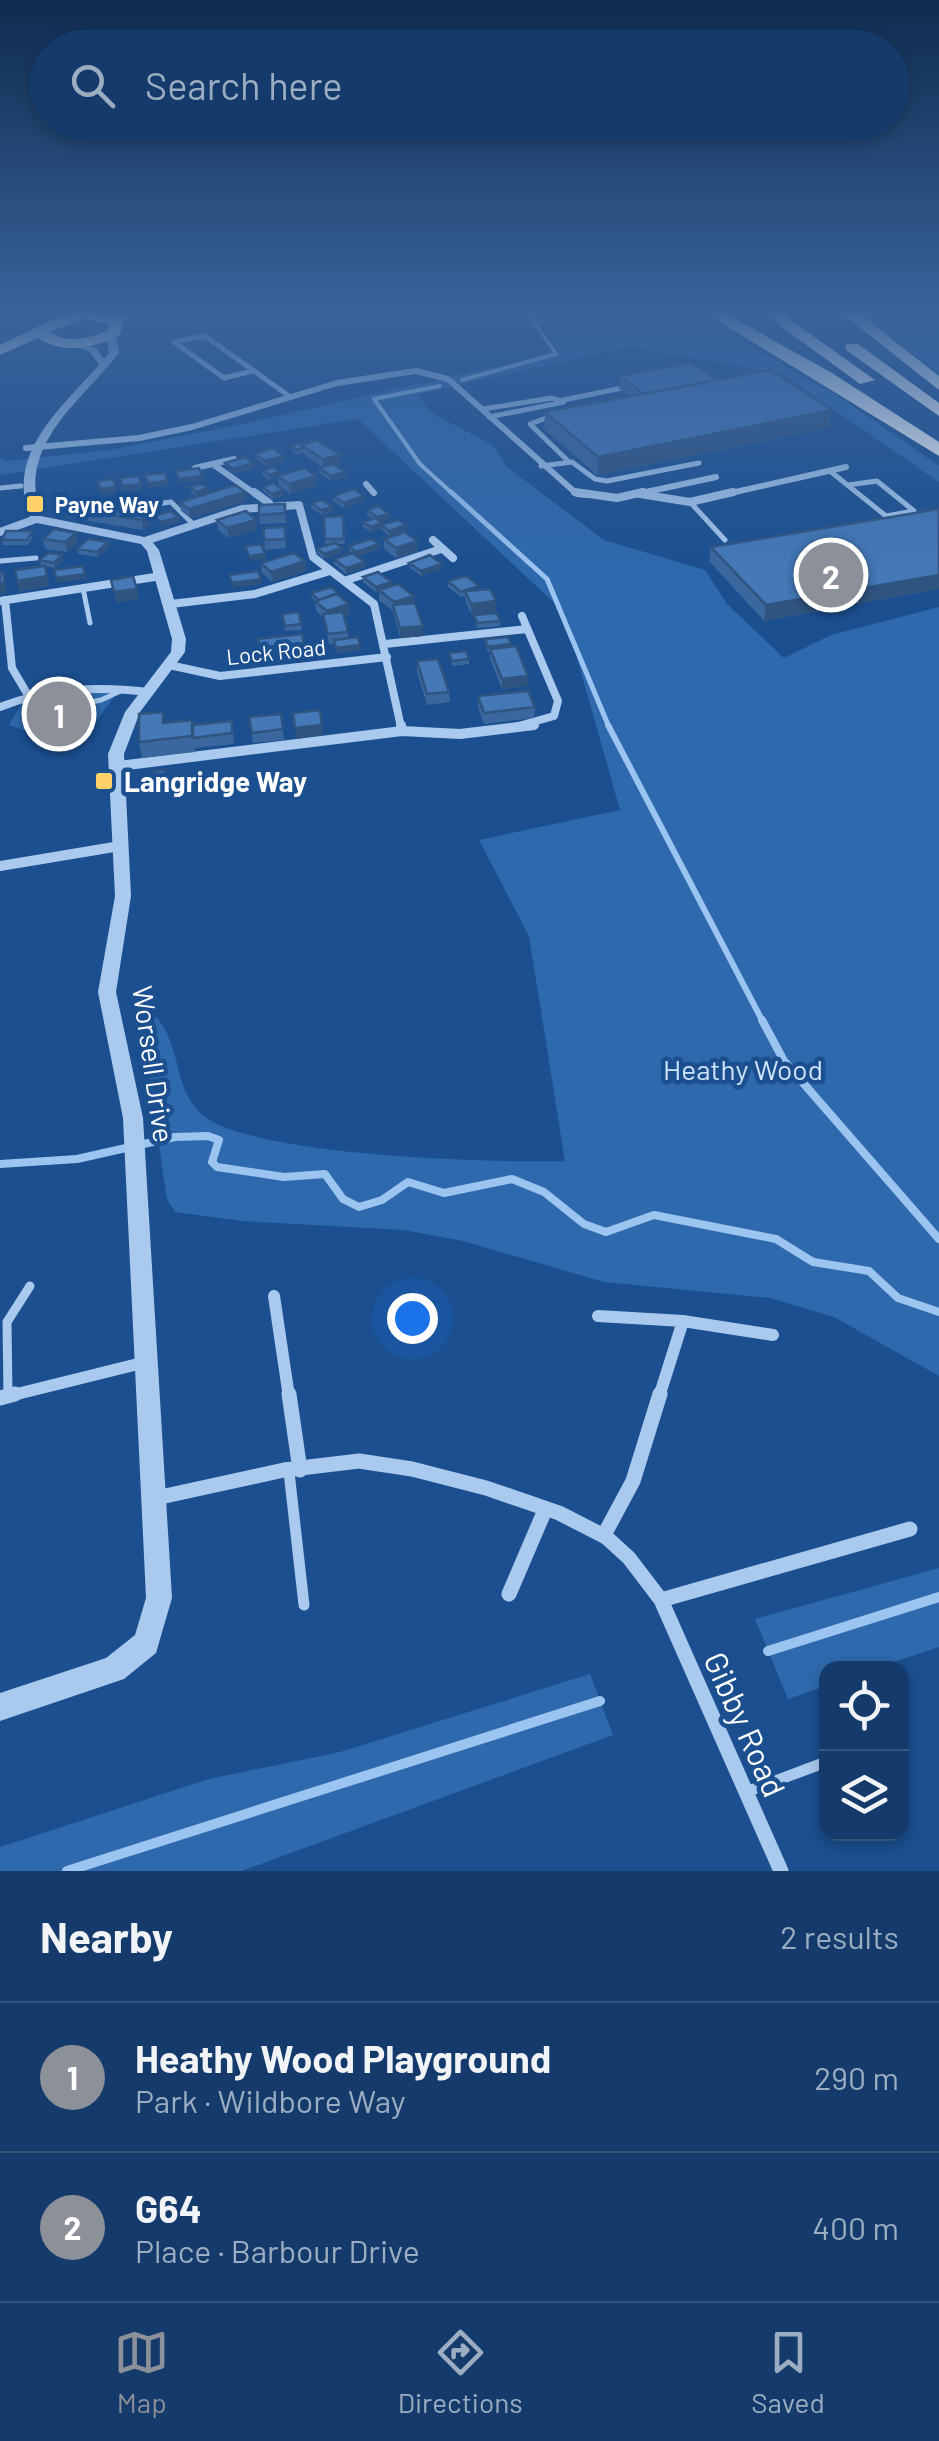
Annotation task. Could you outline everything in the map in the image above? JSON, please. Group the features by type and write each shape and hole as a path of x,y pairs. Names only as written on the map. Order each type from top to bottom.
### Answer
{"highway":[{"path":"859,398 939,450"},
{"path":"887,398 939,437"}],"street":[{"path":"36,519 27,510 21,486 26,448 41,423 68,398"},
{"path":"26,448 139,438 192,427 282,398"},
{"path":"470,398 577,494 603,499 716,477"},
{"path":"195,468 234,459"},
{"path":"214,465 270,503"},
{"path":"640,493 690,502 846,467"},
{"path":"366,484 374,494"},
{"path":"0,532 36,519 146,541 270,503 299,505 304,511 306,548 374,604 402,731"},
{"path":"433,540 454,558"},
{"path":"146,541 162,576 179,639 178,652 170,665"},
{"path":"344,581 441,549"},
{"path":"170,604 254,594 330,570"},
{"path":"28,694 12,668 3,601 162,576"},
{"path":"118,766 402,731 460,734 533,724 554,716 558,702 522,616"},
{"path":"385,644 527,629"},
{"name":"Lock Road","path":"170,665 220,676 387,657"},
{"name":"Worsell Drive","path":"0,1707 114,1669 146,1642 159,1598 133,1118 107,992 123,896 120,734 128,716 170,665"},
{"path":"0,707 28,694 91,686 149,692"},
{"path":"0,866 120,846"},
{"path":"274,1296 294,1471"},
{"path":"598,1316 683,1321 774,1336"},
{"path":"604,1535 634,1480 683,1321"},
{"path":"4,1397 147,1362"},
{"name":"Gibby Road","path":"156,1498 358,1462 400,1465 545,1510 604,1535 661,1600 782,1871"},
{"path":"510,1594 545,1510"},
{"path":"661,1600 910,1529"}],"lane":[{"path":"482,409 571,398"},
{"path":"489,417 554,406 563,400"},
{"path":"560,415 530,424 568,462 601,481 699,462"},
{"path":"542,466 568,462"},
{"path":"830,470 848,485 886,516 914,512 877,481 848,485"},
{"path":"0,488 21,486"},
{"path":"126,508 171,502 194,525"},
{"path":"690,502 725,540"},
{"path":"0,562 36,558"},
{"path":"83,588 90,623"},
{"path":"71,726 43,720 38,713 53,706 104,702 124,688"},
{"path":"4,1397 6,1322 30,1286"},
{"path":"294,1471 304,1606"},
{"path":"746,1792 819,1765"}],"green space":[{"name":"Heathy Wood","path":"355,398 421,398 441,418 493,445 507,467 604,540 705,570 727,604 784,658 831,635 939,607 939,1376 834,1317 770,1298 604,1282 463,1241 404,1230 242,1221 175,1212 167,1199 138,1002 163,1027 189,1099 199,1112 224,1127 265,1139 373,1154 565,1161 529,936 479,840 620,810 564,612 358,419 0,475 0,458 7,461 109,450"},
{"name":"Heathy Wood","path":"817,398 841,398 939,466 939,482"},
{"path":"117,692 80,745 52,741 9,725 21,704 49,695"},
{"path":"939,1568 939,1647 897,1661 819,1661 819,1688 788,1699 755,1619"},
{"path":"590,1674 613,1735 242,1871 0,1871 0,1847 209,1779 340,1752"}],"building":[{"path":"618,398 814,398 832,410 598,457 545,412"},
{"path":"317,440 340,455 323,459 301,445"},
{"path":"273,448 284,456 265,461 254,454"},
{"path":"245,457 253,463 233,469 225,463"},
{"path":"333,464 346,472 331,476 319,468"},
{"path":"273,467 280,472 269,475 262,470"},
{"path":"199,468 202,476 179,479 176,471"},
{"path":"304,468 316,476 289,484 278,476"},
{"path":"165,473 167,481 148,483 145,475"},
{"path":"139,476 141,484 122,486 120,478"},
{"path":"113,479 116,487 100,489 98,481"},
{"path":"273,483 283,490 272,494 262,487"},
{"path":"202,484 208,488 196,492 190,487"},
{"path":"235,485 245,492 189,509 180,502"},
{"path":"354,489 364,496 344,503 333,496"},
{"path":"74,499 150,511 142,520 64,508"},
{"path":"322,500 333,507 321,510 311,503"},
{"path":"285,504 285,513 259,515 259,505"},
{"path":"378,506 389,514 377,517 367,510"},
{"path":"939,509 939,575 766,605 711,547"},
{"path":"171,511 178,517 161,522 154,516"},
{"path":"246,511 256,520 227,528 217,520"},
{"path":"343,516 344,539 325,539 324,517"},
{"path":"375,518 382,523 371,527 363,522"},
{"path":"398,520 406,525 389,531 381,525"},
{"path":"285,527 285,539 264,540 264,528"},
{"path":"54,529 76,533 65,542 43,539"},
{"path":"6,531 32,531 27,540 2,540"},
{"path":"405,532 417,541 396,548 384,539"},
{"path":"88,539 108,542 97,552 77,549"},
{"path":"371,539 379,544 356,552 349,546"},
{"path":"335,543 342,548 324,554 317,548"},
{"path":"261,544 265,554 249,556 245,546"},
{"path":"48,553 62,555 54,563 40,560"},
{"path":"294,553 305,561 271,572 261,563"},
{"path":"353,553 365,562 346,568 334,559"},
{"path":"430,555 442,564 421,571 409,563"},
{"path":"45,566 47,576 17,581 15,570"},
{"path":"83,566 85,574 56,578 54,570"},
{"path":"258,571 261,579 232,583 229,575"},
{"path":"378,572 392,582 376,587 363,577"},
{"path":"133,576 137,589 114,592 111,580"},
{"path":"466,576 479,586 461,592 448,581"},
{"path":"398,584 414,596 394,602 379,590"},
{"path":"331,587 338,593 319,600 311,593"},
{"path":"490,589 496,601 471,604 465,591"},
{"path":"337,594 349,604 327,611 315,601"},
{"path":"415,603 423,626 400,628 393,605"},
{"path":"299,612 301,624 285,626 282,614"},
{"path":"343,612 348,632 328,634 323,614"},
{"path":"497,613 500,621 477,623 474,615"},
{"path":"302,634 304,643 260,648 258,639"},
{"path":"358,637 360,645 336,648 334,640"},
{"path":"508,637 511,644 488,647 485,639"},
{"path":"516,646 528,676 502,679 490,649"},
{"path":"466,651 469,659 452,661 449,653"},
{"path":"438,659 449,692 427,694 417,661"},
{"path":"528,691 535,707 484,713 478,696"},
{"path":"320,710 322,725 295,728 293,713"},
{"path":"163,712 163,723 192,720 192,736 139,742 139,714"},
{"path":"281,714 283,729 252,733 249,717"},
{"path":"232,721 232,733 193,738 193,725"},
{"path":"165,770 166,776 155,778 154,771"}],"waterway":[{"path":"377,398 374,399 420,464 454,495"},
{"path":"451,492 547,579 609,727"},
{"path":"609,727 763,1022"},
{"path":"762,1020 784,1061 939,1239"},
{"path":"0,1164 77,1159 175,1137 208,1136 219,1140 212,1162 217,1167 284,1177 325,1174 343,1199 359,1207 382,1200 408,1182 444,1193 512,1179 544,1192 584,1224 606,1232 654,1215 776,1239 813,1262 869,1271 898,1298 939,1312"},
{"path":"768,1651 939,1597"},
{"path":"67,1871 600,1701"}],"place":[{"name":"Payne Way","path":"35,504"},
{"name":"G64","path":"831,575"},
{"name":"Heathy Wood Playground","path":"59,714"},
{"name":"Langridge Way","path":"104,781"}]}
